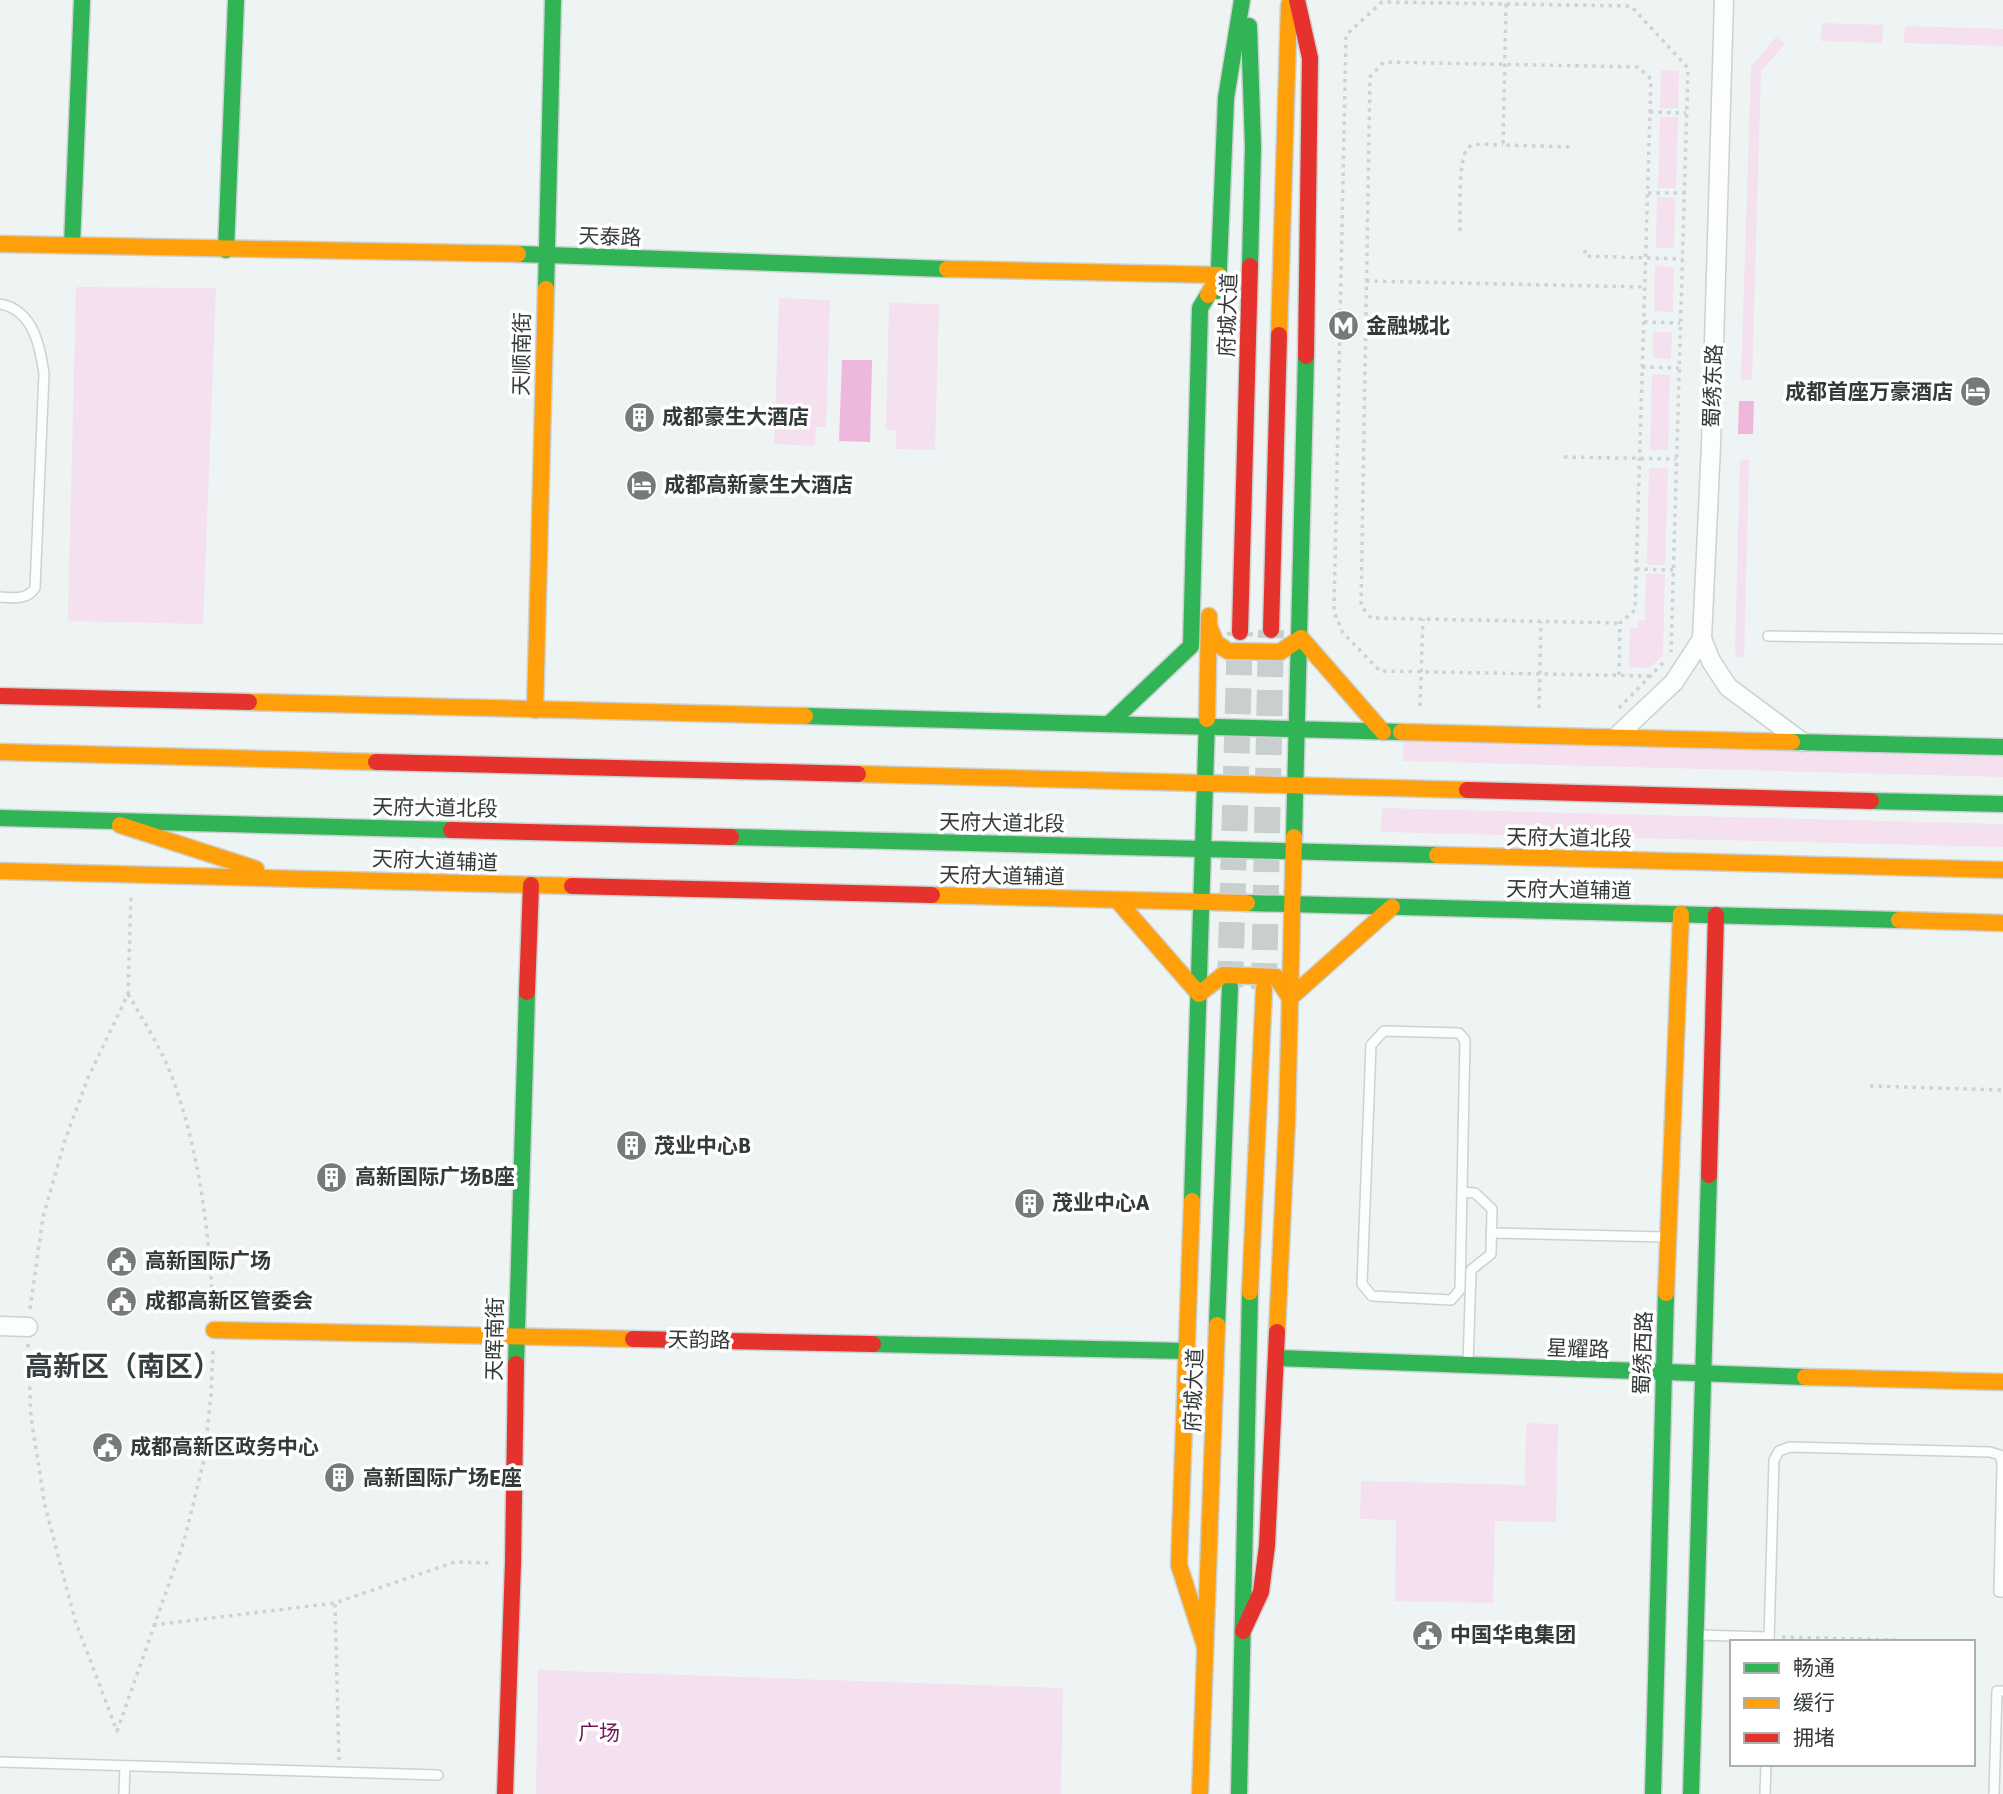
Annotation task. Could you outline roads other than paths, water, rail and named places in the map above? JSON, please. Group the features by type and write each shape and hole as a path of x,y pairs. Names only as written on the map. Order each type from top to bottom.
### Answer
{"street":[{"path":"72,245 82,0"},
{"path":"226,250 236,0"},
{"name":"天顺南街","path":"535,710 553,0"},
{"path":"1217,315 1226,98 1242,0"},
{"name":"府城大道","path":"1240,632 1253,147 1248,0"},
{"path":"1271,630 1289,0"},
{"path":"1242,1631 1261,1592 1267,1546 1277,1358 1290,998 1301,638 1310,58 1297,0"},
{"name":"蜀绣东路","path":"1702,639 1711,445 1724,0"},
{"name":"天泰路","path":"0,244 546,255 758,264 1219,275"},
{"path":"1110,724 1191,646 1200,308 1219,275"},
{"path":"1205,1646 1179,1565 1210,599"},
{"path":"1209,626 1216,642 1228,651 1280,652 1301,638"},
{"path":"1301,638 1382,732"},
{"path":"1616,737 1674,682 1702,639"},
{"path":"1702,639 1728,687 1802,742"},
{"path":"0,696 2003,747"},
{"path":"0,752 2003,804"},
{"name":"天府大道北段","path":"0,818 2003,870"},
{"path":"108,821 285,878"},
{"name":"天府大道辅道","path":"0,871 2003,923"},
{"name":"天晖南街","path":"505,1794 531,885"},
{"path":"1117,900 1199,995"},
{"path":"1290,998 1392,907"},
{"name":"蜀绣西路","path":"1653,1794 1663,1373 1681,914"},
{"path":"1691,1794 1716,915"},
{"path":"1199,995 1223,975 1276,977 1290,998"},
{"name":"府城大道","path":"1200,1794 1230,987"},
{"path":"1239,1794 1248,1367 1264,989"},
{"path":"0,1326 28,1327"},
{"name":"天韵路","path":"214,1329 1185,1351"},
{"name":"星耀路","path":"1277,1358 1663,1373 2003,1382"}],"lane":[{"path":"0,304 20,311 29,323 41,353 44,374 35,588 25,597 0,597"},
{"path":"1768,636 2003,639"},
{"path":"1384,1031 1459,1032 1465,1040 1462,1192 1460,1290 1451,1300 1372,1296 1362,1284 1371,1045 1384,1031"},
{"path":"1462,1192 1475,1193 1492,1209 1490,1254 1471,1270 1468,1366"},
{"path":"1491,1233 1668,1237"},
{"path":"1460,1290 1471,1290"},
{"path":"1696,1635 1769,1639 1773,1460 1779,1451 1790,1447 2000,1454 1999,1592 2003,1592"},
{"path":"1994,1794 1997,1691 2003,1691"},
{"path":"0,1762 438,1775"},
{"path":"124,1794 125,1766"},
{"path":"1765,1794 1766,1766"}],"tunnel":[{"path":"1264,989 1271,630"},
{"path":"1230,987 1240,632"}],"place":[{"name":"金融城北","path":"1343,326"},
{"name":"成都首座万豪酒店","path":"1976,392"},
{"name":"成都豪生大酒店","path":"639,417"},
{"name":"成都高新豪生大酒店","path":"641,485"},
{"name":"茂业中心B","path":"631,1146"},
{"name":"高新国际广场B座","path":"332,1177"},
{"name":"茂业中心A","path":"1029,1203"},
{"name":"高新国际广场","path":"122,1261"},
{"name":"成都高新区管委会","path":"122,1301"},
{"name":"成都高新区政务中心","path":"107,1447"},
{"name":"高新国际广场E座","path":"340,1478"},
{"name":"中国华电集团","path":"1427,1635"}],"district":[{"name":"高新区（南区）","path":"123,1367"}],"park label":[{"name":"广场","path":"599,1733"}]}
